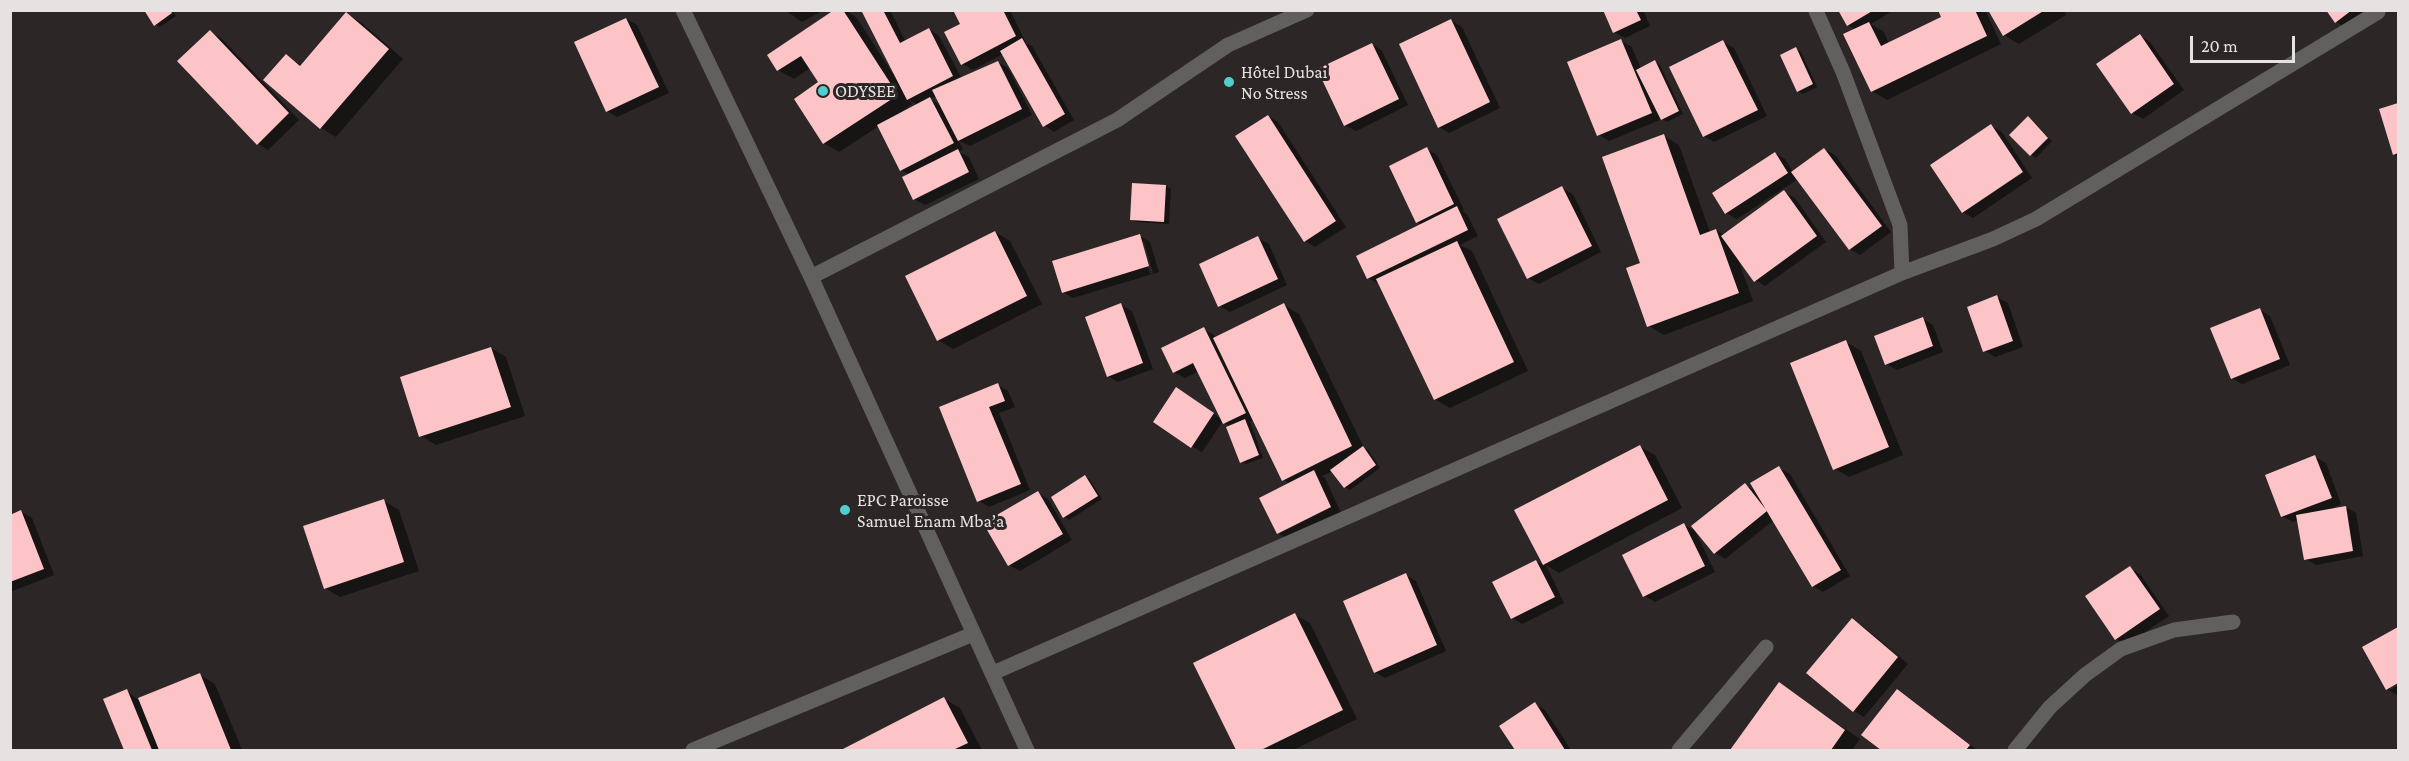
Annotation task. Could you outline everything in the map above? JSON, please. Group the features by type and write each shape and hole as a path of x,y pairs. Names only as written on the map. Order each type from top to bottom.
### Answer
{"street":[{"path":"683,10 811,277 1027,750"},
{"path":"811,277 1117,120 1228,45 1307,10"},
{"path":"1816,11 1843,72 1900,225 1902,273"},
{"path":"993,673 1902,273 1993,239 2037,219 2378,12"},
{"path":"2015,750 2050,707 2085,675 2121,649 2174,630 2233,622"},
{"path":"693,750 973,634"},
{"path":"1679,750 1766,646"}],"building":[{"path":"144,10 170,10 172,13 154,26"},
{"path":"834,10 843,10 898,95 823,144 794,99 818,82 801,56 777,71 767,55"},
{"path":"861,10 883,10 900,43 929,28 953,76 907,100"},
{"path":"953,10 1003,10 1016,36 961,65 944,32 960,24"},
{"path":"1603,10 1636,10 1641,20 1613,33"},
{"path":"1838,10 1874,10 1847,26"},
{"path":"1938,10 1975,10 1987,36 1871,92 1843,34 1869,22 1881,46 1941,17"},
{"path":"1988,10 2045,10 2003,36"},
{"path":"2326,10 2352,10 2335,23"},
{"path":"346,12 389,49 320,129 263,80 286,54 300,66"},
{"path":"626,18 659,87 606,112 574,42"},
{"path":"1451,19 1490,102 1438,128 1399,44"},
{"path":"210,30 289,113 257,145 177,61"},
{"path":"2140,34 2174,84 2131,114 2096,64"},
{"path":"1022,38 1065,114 1043,127 1000,51"},
{"path":"1621,39 1652,113 1597,136 1567,62"},
{"path":"1723,40 1758,110 1703,137 1669,67"},
{"path":"1372,43 1399,99 1344,126 1317,69"},
{"path":"1796,47 1813,84 1797,92 1780,55"},
{"path":"1655,60 1679,111 1661,120 1636,70"},
{"path":"998,61 1022,109 958,141 932,90"},
{"path":"930,97 954,143 900,171 877,125"},
{"path":"2398,103 2398,153 2393,155 2379,109"},
{"path":"1268,115 1336,221 1304,242 1235,136"},
{"path":"2028,116 2048,138 2030,156 2009,135"},
{"path":"1991,124 2023,172 1962,213 1930,165"},
{"path":"1664,134 1700,235 1716,229 1739,293 1647,327 1626,268 1640,263 1602,157"},
{"path":"1427,147 1454,204 1416,223 1389,166"},
{"path":"1824,148 1882,226 1849,250 1791,172"},
{"path":"958,149 969,172 913,200 902,177"},
{"path":"1775,152 1788,173 1725,214 1712,193"},
{"path":"1132,183 1166,185 1164,222 1130,220"},
{"path":"1562,186 1592,246 1527,279 1497,219"},
{"path":"1784,190 1817,236 1754,282 1721,236"},
{"path":"1457,206 1468,230 1367,279 1356,256"},
{"path":"995,231 1027,296 937,341 905,276"},
{"path":"1140,234 1149,266 1062,293 1052,261"},
{"path":"1258,236 1278,279 1218,307 1199,264"},
{"path":"1457,241 1514,362 1434,400 1376,279"},
{"path":"1997,295 2013,341 1983,352 1967,307"},
{"path":"1121,303 1143,363 1107,377 1085,317"},
{"path":"1284,303 1352,446 1282,481 1213,338"},
{"path":"2260,308 2280,359 2231,379 2210,328"},
{"path":"1923,317 1933,346 1885,365 1874,336"},
{"path":"1204,327 1246,413 1223,424 1193,363 1173,373 1161,348"},
{"path":"1846,340 1889,447 1833,470 1790,363"},
{"path":"491,347 511,407 419,437 400,377"},
{"path":"998,383 1005,401 989,407 1021,484 977,502 939,407"},
{"path":"1176,387 1214,413 1191,448 1153,422"},
{"path":"1245,419 1259,455 1240,463 1226,427"},
{"path":"1640,445 1668,500 1543,565 1514,510"},
{"path":"1363,446 1376,465 1344,488 1330,470"},
{"path":"2315,455 2332,498 2281,517 2265,475"},
{"path":"1779,466 1841,570 1812,587 1750,483"},
{"path":"1314,470 1331,507 1277,534 1259,498"},
{"path":"1085,475 1098,496 1063,518 1051,497"},
{"path":"1745,483 1767,511 1714,554 1691,526"},
{"path":"1038,491 1063,534 1008,566 983,523"},
{"path":"384,499 404,562 324,589 303,526"},
{"path":"2346,506 2353,551 2304,560 2296,515"},
{"path":"21,510 44,569 10,582 10,515"},
{"path":"1684,523 1705,566 1643,597 1622,555"},
{"path":"1536,560 1555,597 1511,619 1492,582"},
{"path":"2130,566 2160,609 2115,640 2085,596"},
{"path":"1406,573 1437,645 1374,673 1343,601"},
{"path":"1295,613 1343,710 1261,750 1236,750 1193,663"},
{"path":"1852,618 1898,657 1853,712 1806,673"},
{"path":"2398,627 2398,683 2386,690 2362,647"},
{"path":"200,673 231,750 159,750 138,698"},
{"path":"1779,682 1845,730 1831,750 1730,750"},
{"path":"127,689 152,750 124,750 103,699"},
{"path":"1897,689 1970,745 1966,750 1881,750 1861,735"},
{"path":"944,697 968,743 953,750 841,750"},
{"path":"1535,702 1565,750 1515,750 1499,726"}],"place":[{"name":"Hôtel Dubai No Stress","path":"1229,82"},
{"name":"ODYSEE","path":"823,91"},
{"name":"EPC Paroisse Samuel Enam Mba’a","path":"845,510"}]}
